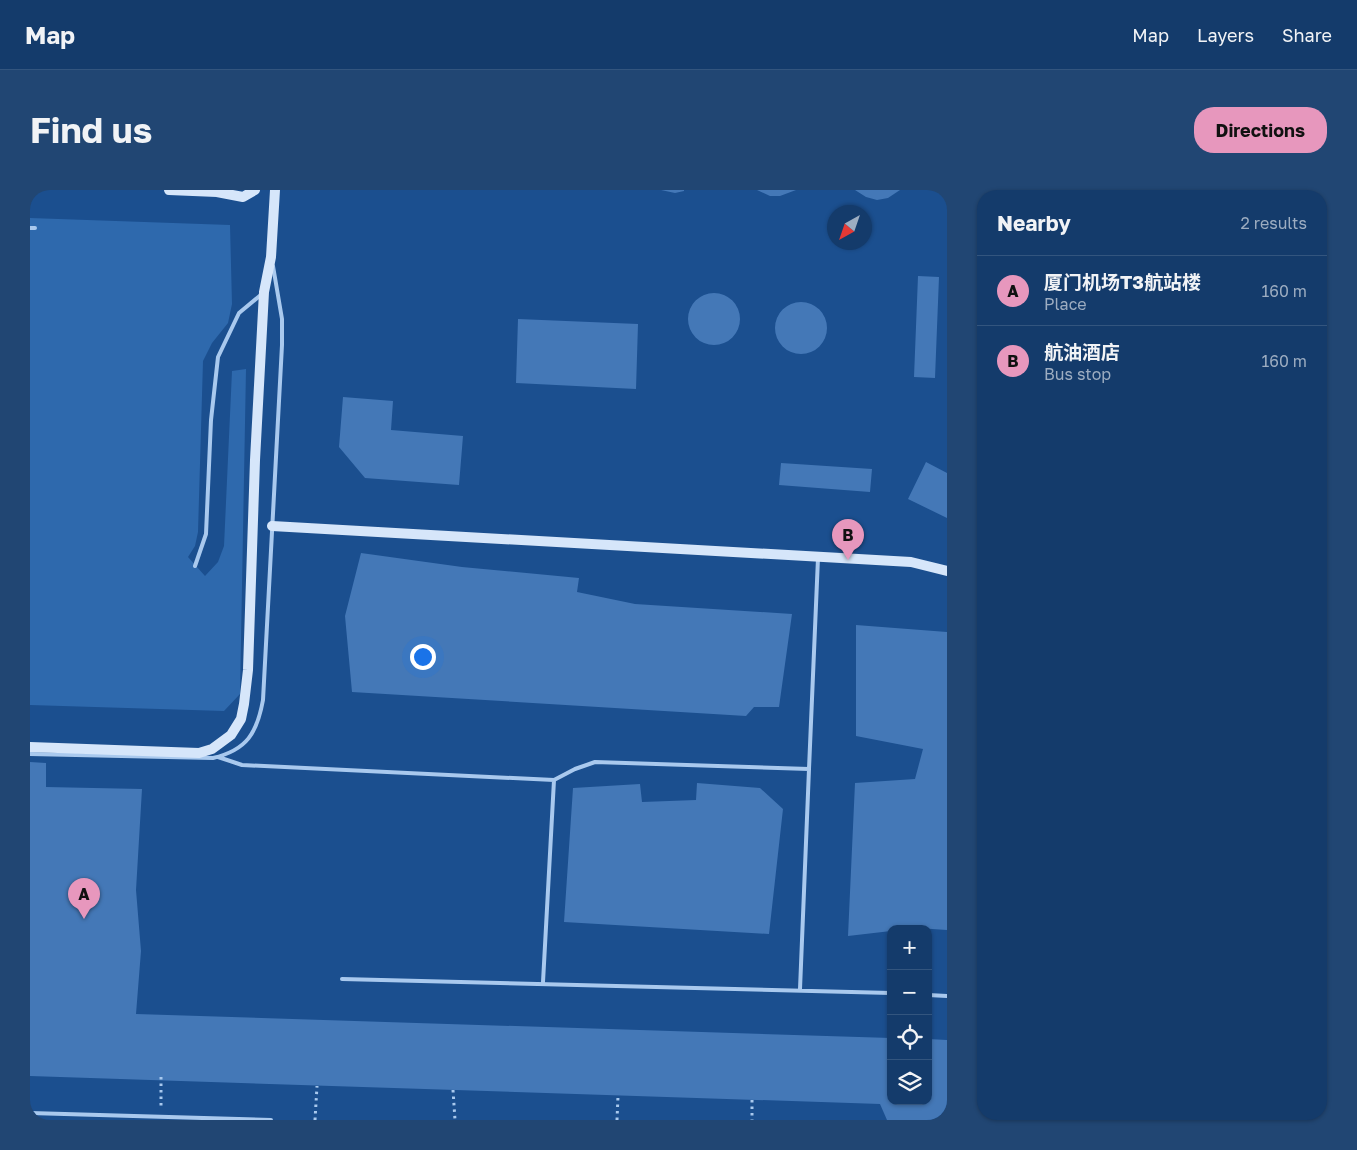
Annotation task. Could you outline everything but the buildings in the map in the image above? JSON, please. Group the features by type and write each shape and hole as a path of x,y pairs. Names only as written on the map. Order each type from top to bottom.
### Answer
{"main road":[{"path":"169,190 217,192 243,197 255,190"},
{"path":"30,748 199,752 212,749 231,734 240,720 248,670 255,460 264,292 271,257 275,190"},
{"path":"272,526 911,562 947,571"}],"lane":[{"path":"30,228 35,228"},
{"path":"30,754 195,759 218,757 230,754 249,738 256,729 261,713 282,318 271,257"},
{"path":"195,566 206,534 211,420 218,356 239,313 264,292"},
{"path":"800,990 818,558"},
{"path":"218,757 242,765 554,780 575,769 595,762 808,769"},
{"path":"543,982 554,780"},
{"path":"342,979 543,982 887,993"},
{"path":"932,995 947,996"},
{"path":"30,1113 271,1120"}],"path":[{"path":"161,1076 161,1111"},
{"path":"315,1120 317,1086"},
{"path":"454,1090 455,1120"},
{"path":"617,1120 618,1096"},
{"path":"752,1100 752,1120"}],"shaded area":[{"path":"30,218 230,225 232,304 228,323 212,343 203,361 198,532 195,546 188,557 205,576 218,562 224,546 232,371 246,369 240,694 224,711 30,705"}],"place":[{"name":"航油酒店","path":"848,560"},
{"name":"厦门机场T3航站楼","path":"84,919"}]}
